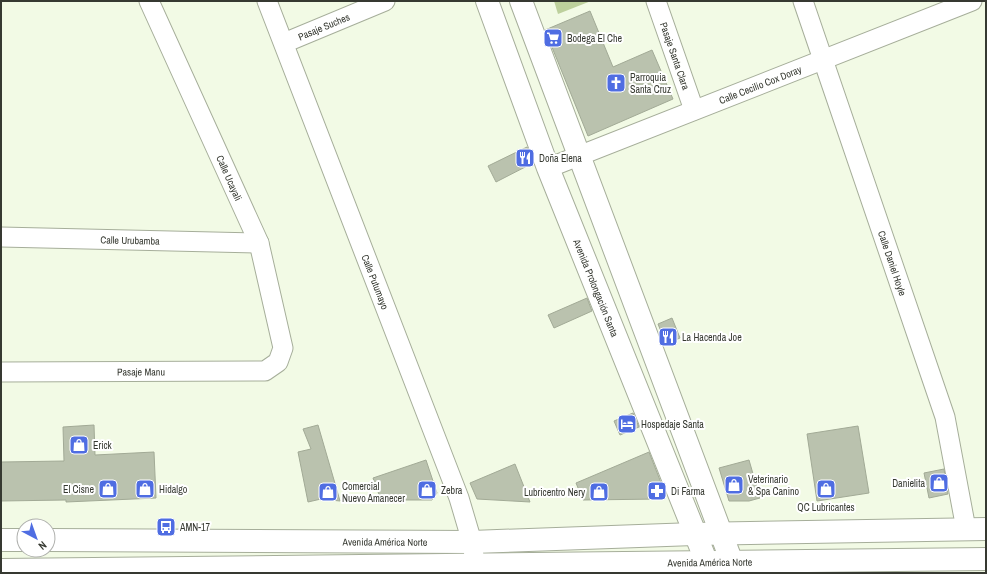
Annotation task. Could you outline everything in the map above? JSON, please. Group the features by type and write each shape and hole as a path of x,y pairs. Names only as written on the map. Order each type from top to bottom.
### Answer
{"main road":[{"name":"Avenida Prolongación Santa","path":"487,1 548,168 694,534 709,568"},
{"path":"522,1 734,568"},
{"name":"Avenida América Norte","path":"56,540 472,542 694,534 976,529"},
{"path":"1,540 16,540"},
{"name":"Avenida América Norte","path":"1,570 356,570 475,566 734,568 986,559"}],"street":[{"name":"Calle Ucayali","path":"149,1 259,242 283,348 278,362"},
{"name":"Calle Putumayo","path":"267,1 459,498 472,542 475,566"},
{"name":"Pasaje Suches","path":"284,44 385,1"},
{"name":"Pasaje Santa Clara","path":"656,1 694,110"},
{"name":"Calle Daniel Hoyle","path":"802,1 946,417 976,529"},
{"name":"Calle Cecilio Cox Doray","path":"548,168 972,1"},
{"name":"Calle Urubamba","path":"1,237 259,242"},
{"name":"Pasaje Manu","path":"1,372 265,371 278,362"}],"green space":[{"path":"554,1 591,1 558,14"}],"building":[{"name":"Parroquia Santa Cruz","path":"590,11 613,67 652,50 673,99 588,136 545,30"},
{"path":"527,147 533,163 496,182 488,166"},
{"path":"587,298 592,311 554,328 548,315"},
{"path":"672,318 680,338 666,344 658,324"},
{"name":"Hospedaje Santa","path":"633,413 639,427 620,435 614,421"},
{"path":"94,425 95,455 154,452 156,498 66,502 66,500 1,501 1,462 64,461 63,427"},
{"path":"318,425 340,501 321,499 308,502 298,452 311,449 303,429"},
{"path":"858,426 869,493 817,501 807,434"},
{"path":"649,452 665,493 661,499 583,500 576,483"},
{"path":"426,460 437,493 432,500 381,500 373,478"},
{"name":"Veterinario & Spa Canino","path":"749,460 760,498 749,501 729,501 719,468"},
{"path":"515,464 530,502 477,499 470,483"},
{"name":"Danielita","path":"944,469 948,494 929,498 924,473"}],"place":[{"name":"Bodega El Che","path":"553,38"},
{"name":"Parroquia Santa Cruz","path":"616,83"},
{"name":"Doña Elena","path":"525,158"},
{"name":"La Hacenda Joe","path":"668,337"},
{"name":"Hospedaje Santa","path":"627,424"},
{"name":"Erick","path":"79,445"},
{"name":"Danielita","path":"939,483"},
{"name":"Veterinario & Spa Canino","path":"734,485"},
{"name":"El Cisne","path":"108,489"},
{"name":"Hidalgo","path":"145,489"},
{"name":"QC Lubricantes","path":"826,489"},
{"name":"Zebra","path":"427,490"},
{"name":"Di Farma","path":"657,491"},
{"name":"Comercial Nuevo Amanecer","path":"328,492"},
{"name":"Lubricentro Nery","path":"599,492"},
{"name":"AMN-17","path":"166,527"}]}
